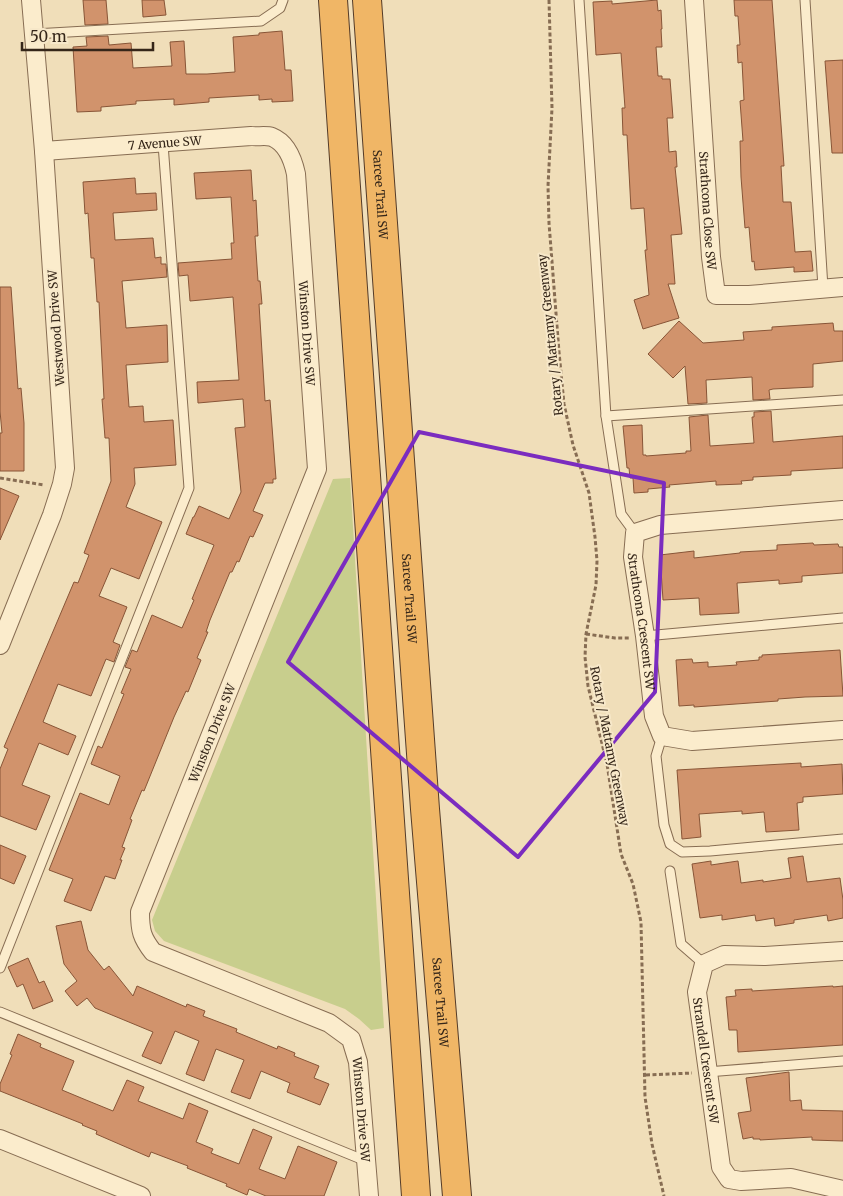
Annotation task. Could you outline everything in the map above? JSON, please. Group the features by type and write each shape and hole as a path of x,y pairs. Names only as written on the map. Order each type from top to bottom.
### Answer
{"highway":[{"path":"333,0 416,1196"},
{"name":"Sarcee Trail SW","path":"367,0 425,809 457,1196"}],"street":[{"name":"Westwood Drive SW","path":"0,645 52,516 61,488 64,468 64,442 44,151 31,0"},
{"name":"Strathcona Close SW","path":"694,0 711,256 716,295 749,296 843,287"},
{"name":"7 Avenue SW","path":"44,151 163,144 251,136 272,137 282,146"},
{"name":"Winston Drive SW","path":"282,146 293,159 296,174 318,469 140,912 140,926 143,940 153,952 329,1023 351,1039 358,1062 368,1196"},
{"path":"636,533 660,524 843,510"},
{"name":"Strathcona Crescent SW","path":"636,533 633,557 645,636 654,716 662,736"},
{"path":"662,736 692,741 843,730"},
{"path":"704,964 724,955 765,956 843,951"},
{"name":"Strandell Crescent SW","path":"704,964 697,992 721,1167 730,1179 741,1181 792,1178 843,1190"},
{"path":"0,1139 140,1196"}],"lane":[{"path":"34,34 261,21 280,8 283,0"},
{"path":"579,0 606,416 621,514 636,533"},
{"path":"805,0 823,288"},
{"path":"0,968 189,488 163,144"},
{"path":"606,416 843,400"},
{"path":"645,636 843,618"},
{"path":"662,736 656,756 664,825 670,844 682,852 843,839"},
{"path":"670,871 681,944 704,964"},
{"path":"0,1012 366,1161"},
{"path":"707,1072 843,1062"}],"path":[{"name":"Rotary / Mattamy Greenway","path":"549,0 552,108 548,223 559,352 564,404 573,445 589,494 597,562 596,585 586,634 585,657 588,686 608,764 621,854 633,884 641,922 642,1007 646,1075 645,1097 652,1144 664,1196"},
{"path":"0,478 61,488"},
{"path":"586,634 615,638 645,636"},
{"path":"646,1075 707,1072"}],"highlighted area":[{"path":"419,432 664,483 655,692 518,857 288,662"}],"green space":[{"path":"350,478 384,1028 371,1030 345,1009 164,941 155,931 152,920 333,479"}],"building":[{"path":"83,0 106,0 108,24 85,25"},
{"path":"142,0 164,0 166,15 143,17"},
{"path":"657,0 658,11 661,10 662,29 662,47 656,47 658,76 662,76 662,79 670,79 673,118 667,118 669,152 676,151 677,167 675,167 682,234 671,235 675,284 668,284 679,318 643,329 634,300 649,295 644,208 631,209 627,135 623,135 622,108 625,108 621,53 596,55 593,2 612,1 612,4"},
{"path":"734,0 772,0 784,166 781,166 783,202 791,202 795,252 811,251 813,271 794,272 794,267 755,270 754,261 752,262 749,227 745,228 741,177 740,141 743,141 740,101 744,100 742,62 738,63 737,45 740,45 738,16 735,16"},
{"path":"282,31 285,70 291,70 293,101 272,102 272,99 259,100 259,95 209,98 209,102 174,105 174,99 136,101 136,104 101,107 101,111 77,112 73,47 87,46 86,37 108,36 109,45 131,43 133,68 172,66 170,42 184,41 186,74 207,74 235,72 233,37"},
{"path":"843,60 843,153 832,153 825,61"},
{"path":"251,170 253,201 256,200 258,236 255,236 258,281 260,281 262,304 259,304 265,401 270,400 276,479 273,479 273,483 265,483 253,511 263,515 253,537 250,536 239,562 237,561 232,572 230,572 210,620 206,632 208,632 197,658 201,660 130,819 132,820 122,847 125,848 120,860 122,860 115,879 105,876 91,911 64,901 73,879 49,870 80,793 109,805 120,776 91,764 98,746 102,748 124,694 121,693 131,669 125,667 132,650 137,652 152,615 182,628 194,600 192,599 214,545 186,534 193,517 199,506 229,519 241,492 235,428 245,427 243,399 198,403 197,382 239,380 233,297 190,301 188,275 179,276 178,263 232,259 231,243 234,243 231,197 196,199 194,173"},
{"path":"135,178 136,194 156,193 157,210 113,213 115,240 153,238 155,258 161,257 161,264 166,264 167,277 122,281 126,328 167,325 168,362 126,365 129,407 143,406 144,422 173,420 176,465 134,468 135,484 126,507 162,522 139,579 111,568 99,596 127,607 113,642 120,645 114,662 106,659 91,696 58,684 43,722 76,736 68,755 39,743 22,785 50,796 36,830 0,816 0,769 8,749 4,747 74,582 78,583 89,555 84,553 111,481 109,438 105,438 102,399 104,399 99,302 97,302 94,258 91,258 88,213 85,214 83,182"},
{"path":"0,287 11,287 18,389 21,388 24,423 24,471 0,471 0,433 2,433 0,411"},
{"path":"679,321 703,343 744,340 743,332 772,330 772,327 833,323 834,331 843,331 843,361 813,364 813,387 769,390 770,399 753,400 752,377 706,380 707,403 688,404 685,366 673,378 648,354"},
{"path":"771,411 773,442 843,436 843,468 791,471 791,475 753,477 753,480 741,481 742,484 716,485 716,481 669,485 670,487 648,489 648,492 634,493 633,478 630,478 629,468 627,468 623,426 642,425 643,455 686,453 686,451 691,451 689,417 708,415 710,446 754,443 752,417 754,417 754,412"},
{"path":"0,488 19,496 0,540"},
{"path":"813,543 814,545 838,544 839,547 843,547 843,573 802,576 802,582 779,584 779,580 737,583 739,613 700,615 699,598 663,600 660,555 694,551 694,558 740,552 777,550 777,545"},
{"path":"840,650 843,696 805,697 778,699 778,701 694,707 694,705 679,706 676,660 692,659 693,663 708,662 708,667 737,665 736,662 759,660 759,657 762,657 762,655"},
{"path":"801,763 801,767 842,764 843,794 803,797 803,802 797,803 799,830 766,832 764,812 742,814 742,811 699,814 701,837 682,839 677,770"},
{"path":"0,845 26,856 14,884 0,878"},
{"path":"803,856 807,882 840,878 843,918 828,921 827,915 794,920 794,923 775,926 774,918 756,921 755,915 722,920 722,915 700,918 692,864 711,861 711,865 738,861 741,883 763,880 763,882 791,878 788,858"},
{"path":"81,921 88,950 104,970 109,966 133,996 137,986 186,1007 187,1004 205,1011 203,1016 237,1029 236,1032 277,1049 278,1046 295,1053 294,1056 319,1066 314,1078 329,1084 320,1105 287,1092 290,1083 261,1071 250,1099 231,1092 244,1060 216,1049 204,1081 186,1074 199,1041 175,1031 161,1064 142,1056 153,1032 95,1008 87,998 77,1006 65,991 77,981 64,964 56,926"},
{"path":"28,958 39,983 44,981 53,1001 33,1009 23,984 17,987 8,967"},
{"path":"843,986 843,1045 738,1052 737,1030 729,1030 726,997 736,996 735,990 752,989 752,991"},
{"path":"18,1034 41,1044 40,1047 74,1061 62,1090 113,1111 127,1080 144,1087 138,1101 183,1119 189,1103 208,1111 196,1142 213,1149 211,1153 239,1164 253,1129 272,1137 259,1169 285,1179 298,1146 337,1162 324,1196 266,1196 249,1189 247,1195 226,1186 227,1184 187,1168 188,1166 151,1152 149,1157 96,1134 97,1131 83,1124 0,1091 0,1084"},
{"path":"789,1072 790,1101 801,1100 802,1110 843,1111 843,1141 812,1140 812,1137 760,1140 753,1139 753,1137 743,1139 738,1113 751,1111 746,1078"}]}
